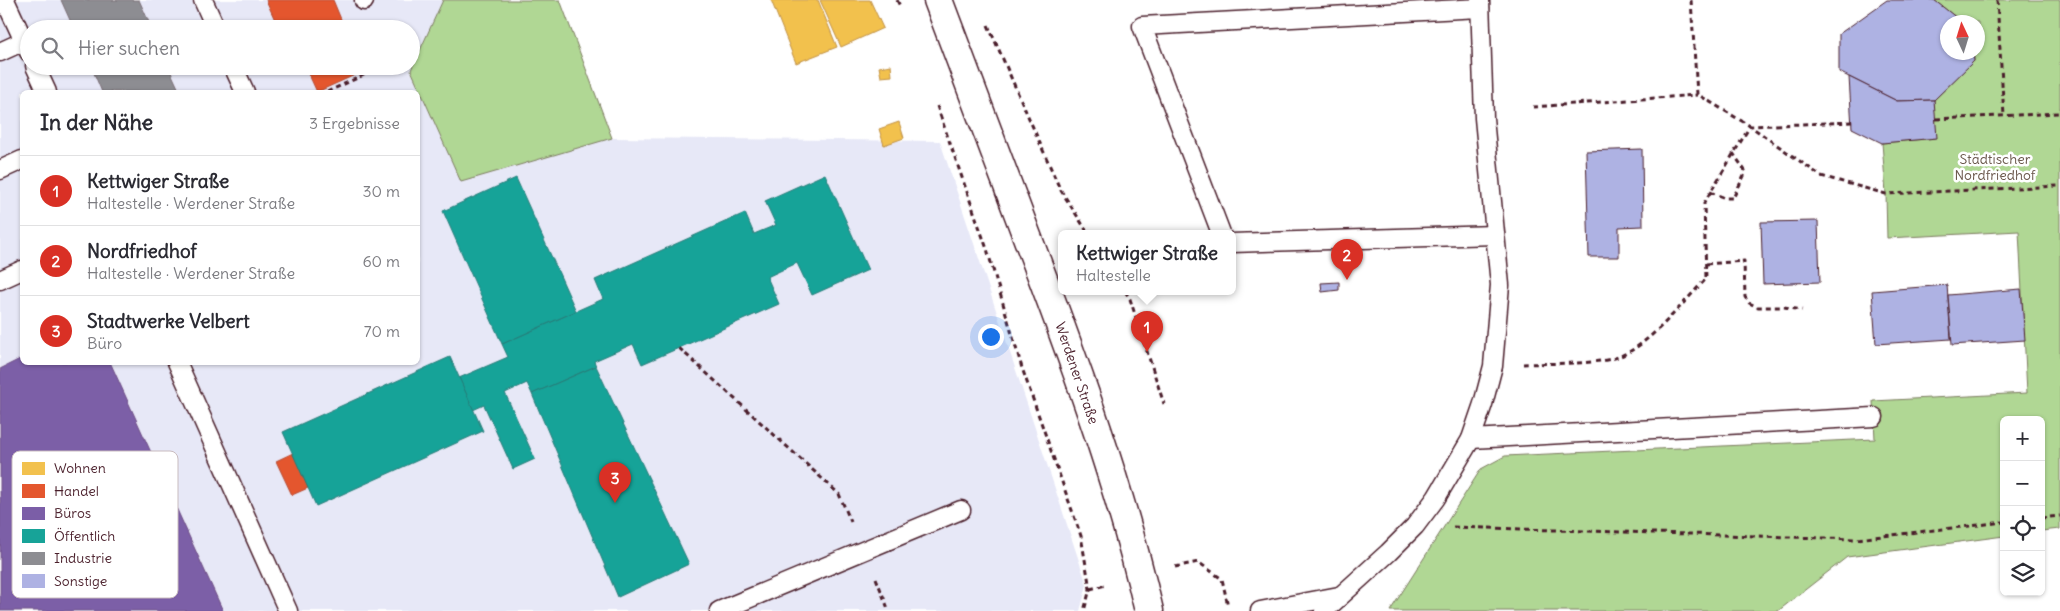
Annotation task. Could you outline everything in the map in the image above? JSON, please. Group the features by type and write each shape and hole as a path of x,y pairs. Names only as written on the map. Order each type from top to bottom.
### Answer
{"main road":[{"name":"Werdener Straße","path":"938,0 1063,331 1101,444 1141,575 1149,611"}],"lane":[{"path":"6,0 20,33"},
{"path":"203,0 212,20"},
{"path":"1220,230 1142,26 1480,4 1484,118 1500,285 1493,366 1471,439 1436,498 1415,526 1324,611"},
{"path":"0,52 20,48"},
{"path":"39,75 46,90"},
{"path":"237,75 244,90"},
{"path":"0,170 20,161"},
{"path":"1236,243 1495,235"},
{"path":"0,280 20,271"},
{"path":"178,365 288,611"},
{"path":"1471,439 1874,417"},
{"path":"719,611 960,510"},
{"path":"1260,611 1339,596"}],"path":[{"path":"1691,0 1697,94"},
{"path":"1997,0 2004,116"},
{"path":"904,14 907,7"},
{"path":"986,18 1060,188 1086,230"},
{"path":"332,90 364,75"},
{"path":"1533,107 1697,94 1750,126 1821,176 1886,194 2060,186"},
{"path":"934,99 987,249 1022,368 1081,536 1090,589 1084,611"},
{"path":"1936,119 2060,112"},
{"path":"1750,126 1853,122"},
{"path":"1516,364 1594,361 1618,357 1642,344 1706,279 1704,203 1750,126"},
{"path":"1710,192 1725,198 1733,198 1746,172 1734,153"},
{"path":"1706,264 1744,261 1745,297 1749,303 1758,307 1784,307 1802,310"},
{"path":"1128,295 1164,404"},
{"path":"680,348 839,494 889,611"},
{"path":"2045,518 2060,516"},
{"path":"1415,526 1857,539 2000,522"},
{"path":"1198,562 1222,579 1230,611"}],"shaded area":[{"path":"0,0 443,0 420,50 420,20 20,20 20,75 413,75 420,90 20,90 20,365 420,365 420,90 461,182 612,138 940,141 1087,585 1080,611 0,611"}],"green space":[{"path":"443,0 560,0 612,138 461,182 413,75 420,75 420,50"},
{"name":"Städtischer Nordfriedhof","path":"1934,0 2060,0 2060,529 2045,531 2045,416 2000,416 2000,537 1847,557 1778,611 1390,611 1481,469 1505,456 1875,439 1873,401 2027,393 2019,231 1887,238 1882,143 1936,138 1934,100 1974,60 1985,60 1985,15 1953,15"}],"building: Wohnen":[{"path":"771,0 818,0 837,47 796,63"},
{"path":"820,0 870,0 883,28 841,47"},
{"path":"891,65 892,76 881,77 879,67"},
{"path":"899,122 904,138 884,145 879,129"}],"building: Handel":[{"path":"266,0 333,0 341,20 275,20"},
{"path":"309,75 355,75 321,90 316,90"},
{"path":"293,453 308,488 292,495 276,461"}],"building: Büros":[{"path":"20,359 20,365 111,365 150,451 12,451 12,598 178,598 178,512 223,611 0,611 0,369"}],"building: Öffentlich":[{"path":"825,174 868,270 812,295 797,263 767,277 779,304 642,364 633,344 594,361 596,366 532,394 527,383 505,393 535,459 513,469 484,405 473,410 459,378 508,357 502,344 603,299 595,280 745,213 754,234 776,225 765,201"},
{"path":"516,178 576,311 502,344 443,211"},
{"path":"450,357 483,431 316,506 283,432"},
{"path":"596,366 689,564 618,597 532,394"}],"building: Industrie":[{"path":"61,0 139,0 148,20 70,20"},
{"path":"95,75 172,75 179,90 101,90"}],"building: Sonstige":[{"path":"1887,0 1934,0 1953,15 1940,15 1940,60 1974,61 1934,100 1897,101 1839,72 1839,34"},
{"path":"1849,77 1897,101 1934,100 1937,138 1882,143 1852,128"},
{"path":"1642,149 1643,226 1619,227 1619,257 1589,257 1586,151"},
{"path":"1818,221 1820,282 1763,284 1761,222"},
{"path":"1339,282 1339,290 1322,292 1321,283"},
{"path":"1947,285 1951,339 1876,344 1872,291"},
{"path":"2021,289 2025,340 1952,345 1948,295"}],"place":[{"name":"Nordfriedhof","path":"1347,280"},
{"name":"Kettwiger Straße","path":"1147,352"},
{"name":"Stadtwerke Velbert","path":"615,503"}]}
